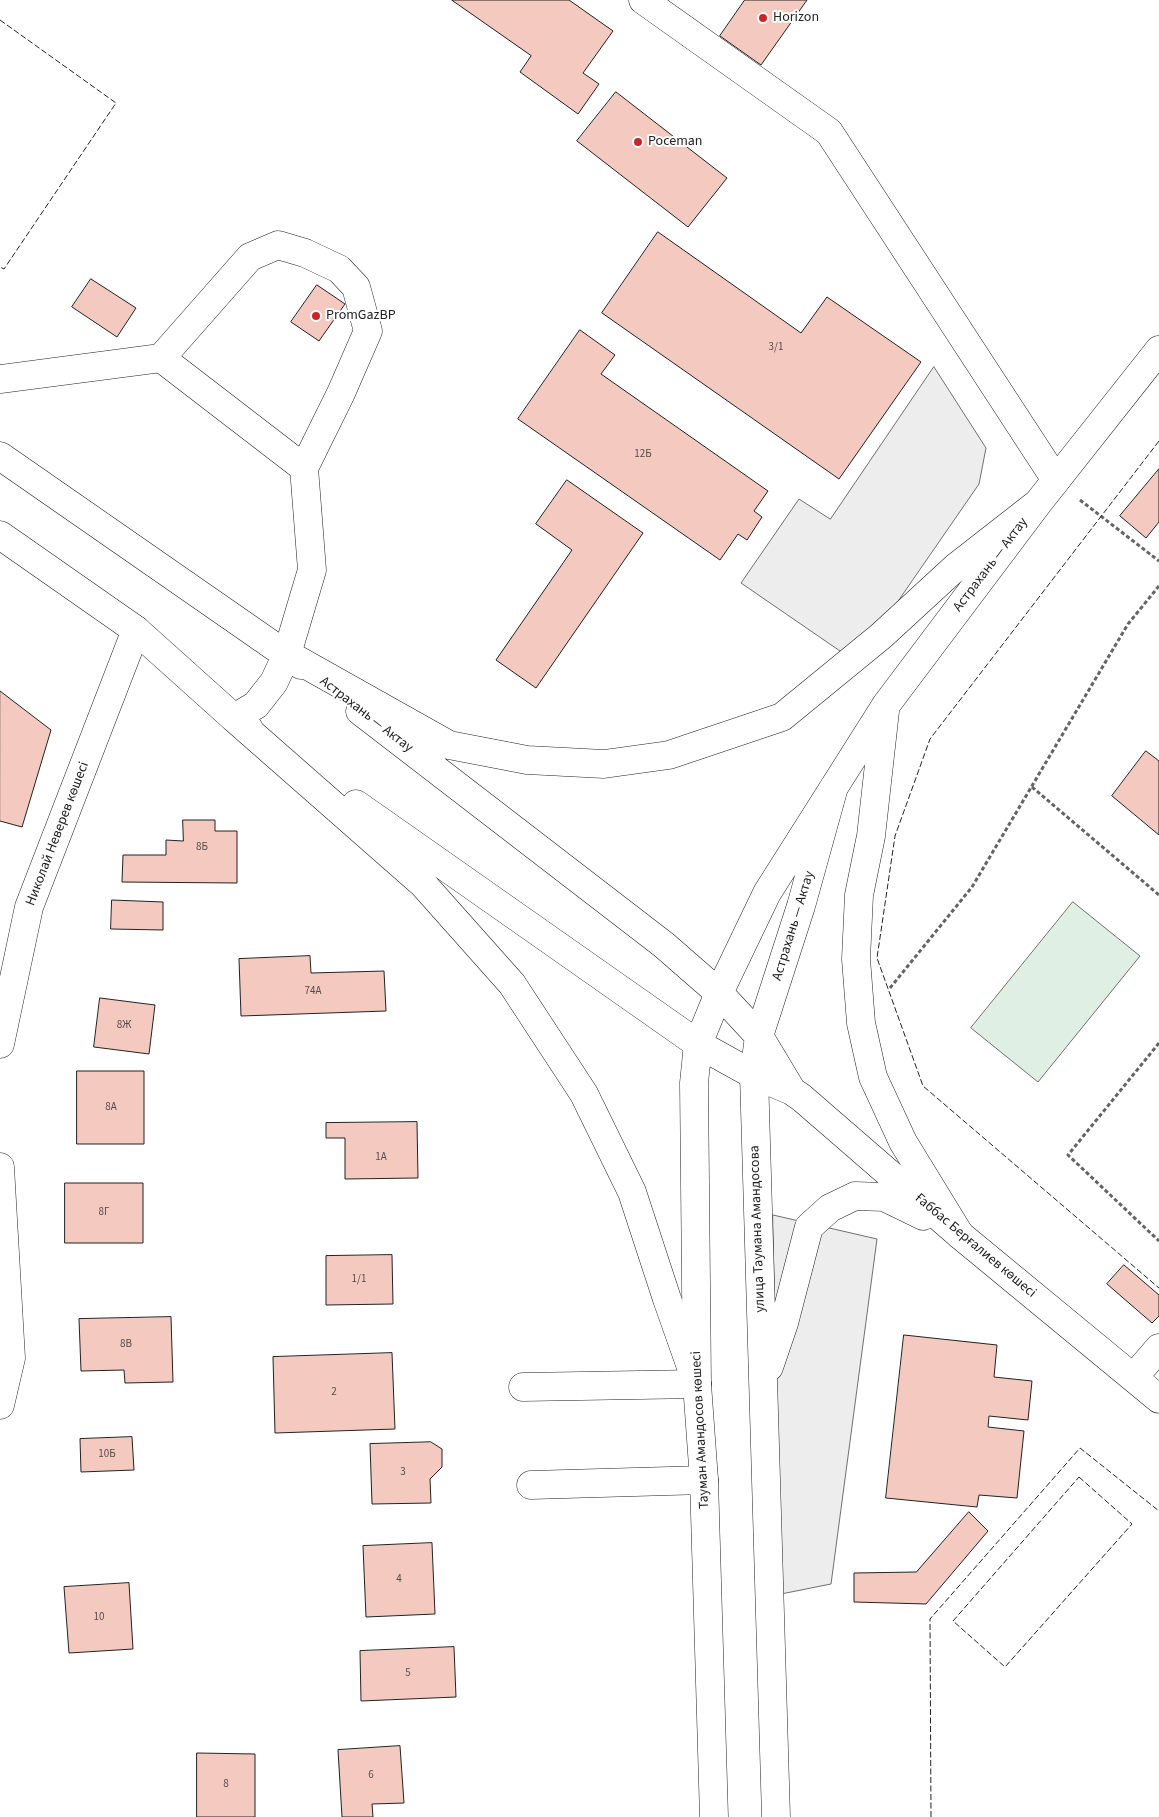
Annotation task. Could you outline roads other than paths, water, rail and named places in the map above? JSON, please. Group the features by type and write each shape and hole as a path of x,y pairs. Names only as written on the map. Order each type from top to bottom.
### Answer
{"main road":[{"path":"643,0 829,132 1056,480"},
{"path":"0,378 161,358 250,257 278,245 305,254 339,269 356,287 368,331 304,468 312,570 287,654 274,682 256,705 234,718"},
{"name":"Астрахань — Актау","path":"698,1044 718,993 767,893 886,705 1038,503 1159,350"},
{"path":"161,358 304,468"},
{"name":"Астрахань — Актау","path":"0,456 287,654 664,945 718,993 759,1036"},
{"path":"287,654 449,745 527,760 604,764 669,755 782,717 881,636 956,567 1038,503"},
{"path":"0,535 136,630 423,884 512,984 584,1094 632,1192 697,1384 523,1387"},
{"name":"Николай Неверев көшесі","path":"0,1044 29,907 136,630"},
{"path":"886,705 871,836 859,895 856,959 861,1023 873,1077 899,1134 960,1234"},
{"path":"234,718 698,1044 754,1075"},
{"name":"Астрахань — Актау","path":"754,1075 759,1036 801,906 834,787"},
{"name":"Ғаббас Берғалиев көшесі","path":"759,1036 792,1091"},
{"name":"Тауман Амандосов көшесі","path":"698,1044 694,1084 697,1384 704,1480 714,1817"},
{"name":"Ғаббас Берғалиев көшесі","path":"754,1075 792,1091 960,1234 1159,1399"},
{"name":"улица Таумана Амандосова","path":"754,1075 763,1382"},
{"path":"0,1167 11,1358 0,1405"},
{"path":"776,1817 763,1382 784,1323 809,1227 830,1208 855,1196 884,1197 960,1234"},
{"path":"1134,1378 1159,1348"},
{"path":"531,1485 704,1480"}],"place":[{"name":"Horizon","path":"763,18"},
{"name":"Poceman","path":"638,142"},
{"name":"PromGazBP","path":"316,316"}]}
